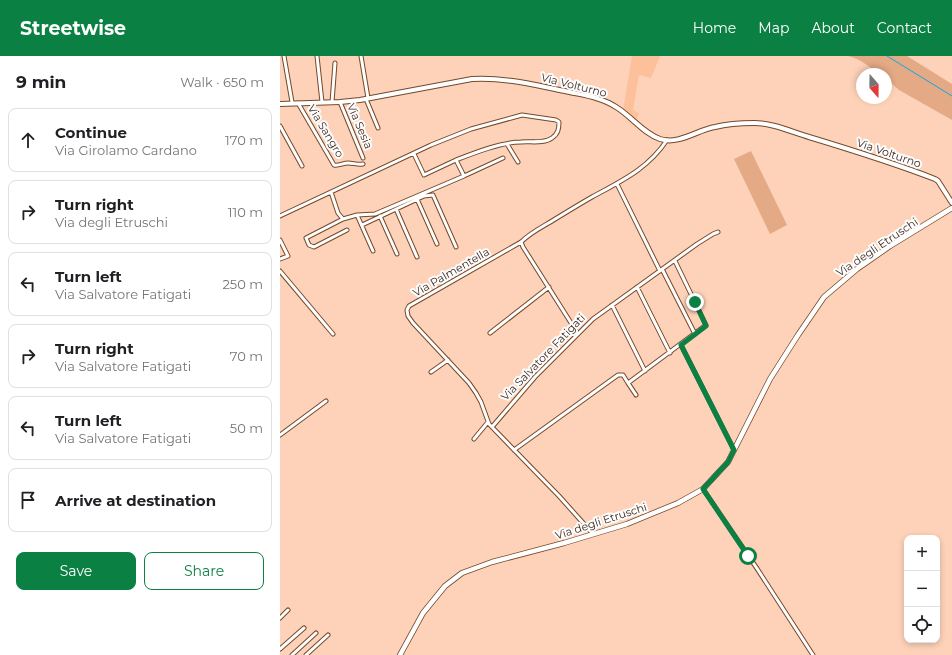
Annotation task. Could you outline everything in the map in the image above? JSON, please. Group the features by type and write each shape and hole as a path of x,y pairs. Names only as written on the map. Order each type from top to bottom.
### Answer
{"main road":[{"name":"Via degli Etruschi","path":"400,655 423,613 445,586 462,574 492,562 564,543 643,518 678,503 703,489 728,462 770,379 824,297 857,269 946,212 951,205"}],"street":[{"path":"284,56 292,102"},
{"path":"316,56 322,102"},
{"path":"361,56 367,99 378,128"},
{"path":"332,102 335,63"},
{"name":"Via Volturno","path":"280,104 292,102 340,102 367,99 482,78 517,81 596,98 616,107 637,125 659,139 677,140 714,127 740,123 755,123 771,126 847,148 936,179 951,205"},
{"name":"Via Sesia","path":"340,102 364,158"},
{"name":"Via Sangro","path":"298,103 334,165 338,166 348,163 357,165 363,164"},
{"path":"280,216 442,140 472,129 522,115 556,120 559,122 557,133 550,140 512,142 456,160 424,175 414,154"},
{"path":"280,126 302,166"},
{"name":"Via Palmentella","path":"593,534 559,496 492,427 488,422 476,393 448,360 413,323 407,313 407,308 521,242 590,198 641,169 656,157 667,140"},
{"path":"507,144 518,162"},
{"path":"347,230 314,247 309,246 306,238 343,219 357,215 374,214 503,158"},
{"path":"456,160 464,176"},
{"path":"617,184 694,334"},
{"path":"331,192 338,213 343,219"},
{"path":"362,225 424,196 433,195 456,247"},
{"path":"417,200 437,244"},
{"path":"396,209 417,257"},
{"path":"357,215 372,251"},
{"path":"380,216 396,254"},
{"name":"Via Salvatore Fatigati","path":"492,427 535,377 593,319 661,270 718,232"},
{"path":"280,240 288,256 280,259"},
{"path":"521,242 578,334"},
{"path":"628,384 681,345 706,324 675,261"},
{"path":"280,271 333,334"},
{"path":"490,333 549,287"},
{"path":"637,287 670,353"},
{"path":"612,305 645,371"},
{"path":"681,345 734,450"},
{"path":"431,372 448,360"},
{"path":"514,450 618,375 622,375 636,395"},
{"path":"280,435 326,401"},
{"path":"474,439 488,422"},
{"path":"703,489 813,655"},
{"path":"280,618 288,610"},
{"path":"280,649 304,628"},
{"path":"292,655 316,633"},
{"path":"306,655 328,635"}],"shaded area":[{"path":"632,56 660,56 651,78 639,75 633,110 639,113 636,121 623,110"},
{"path":"848,56 907,56 952,84 952,120 899,90 892,84 892,68 871,68 853,57"},
{"path":"751,151 787,225 770,234 734,159"}],"waterway":[{"path":"887,56 952,96"}],"route":[{"path":"695,302 706,326 681,345 734,450 728,462 703,489 748,556"}]}
